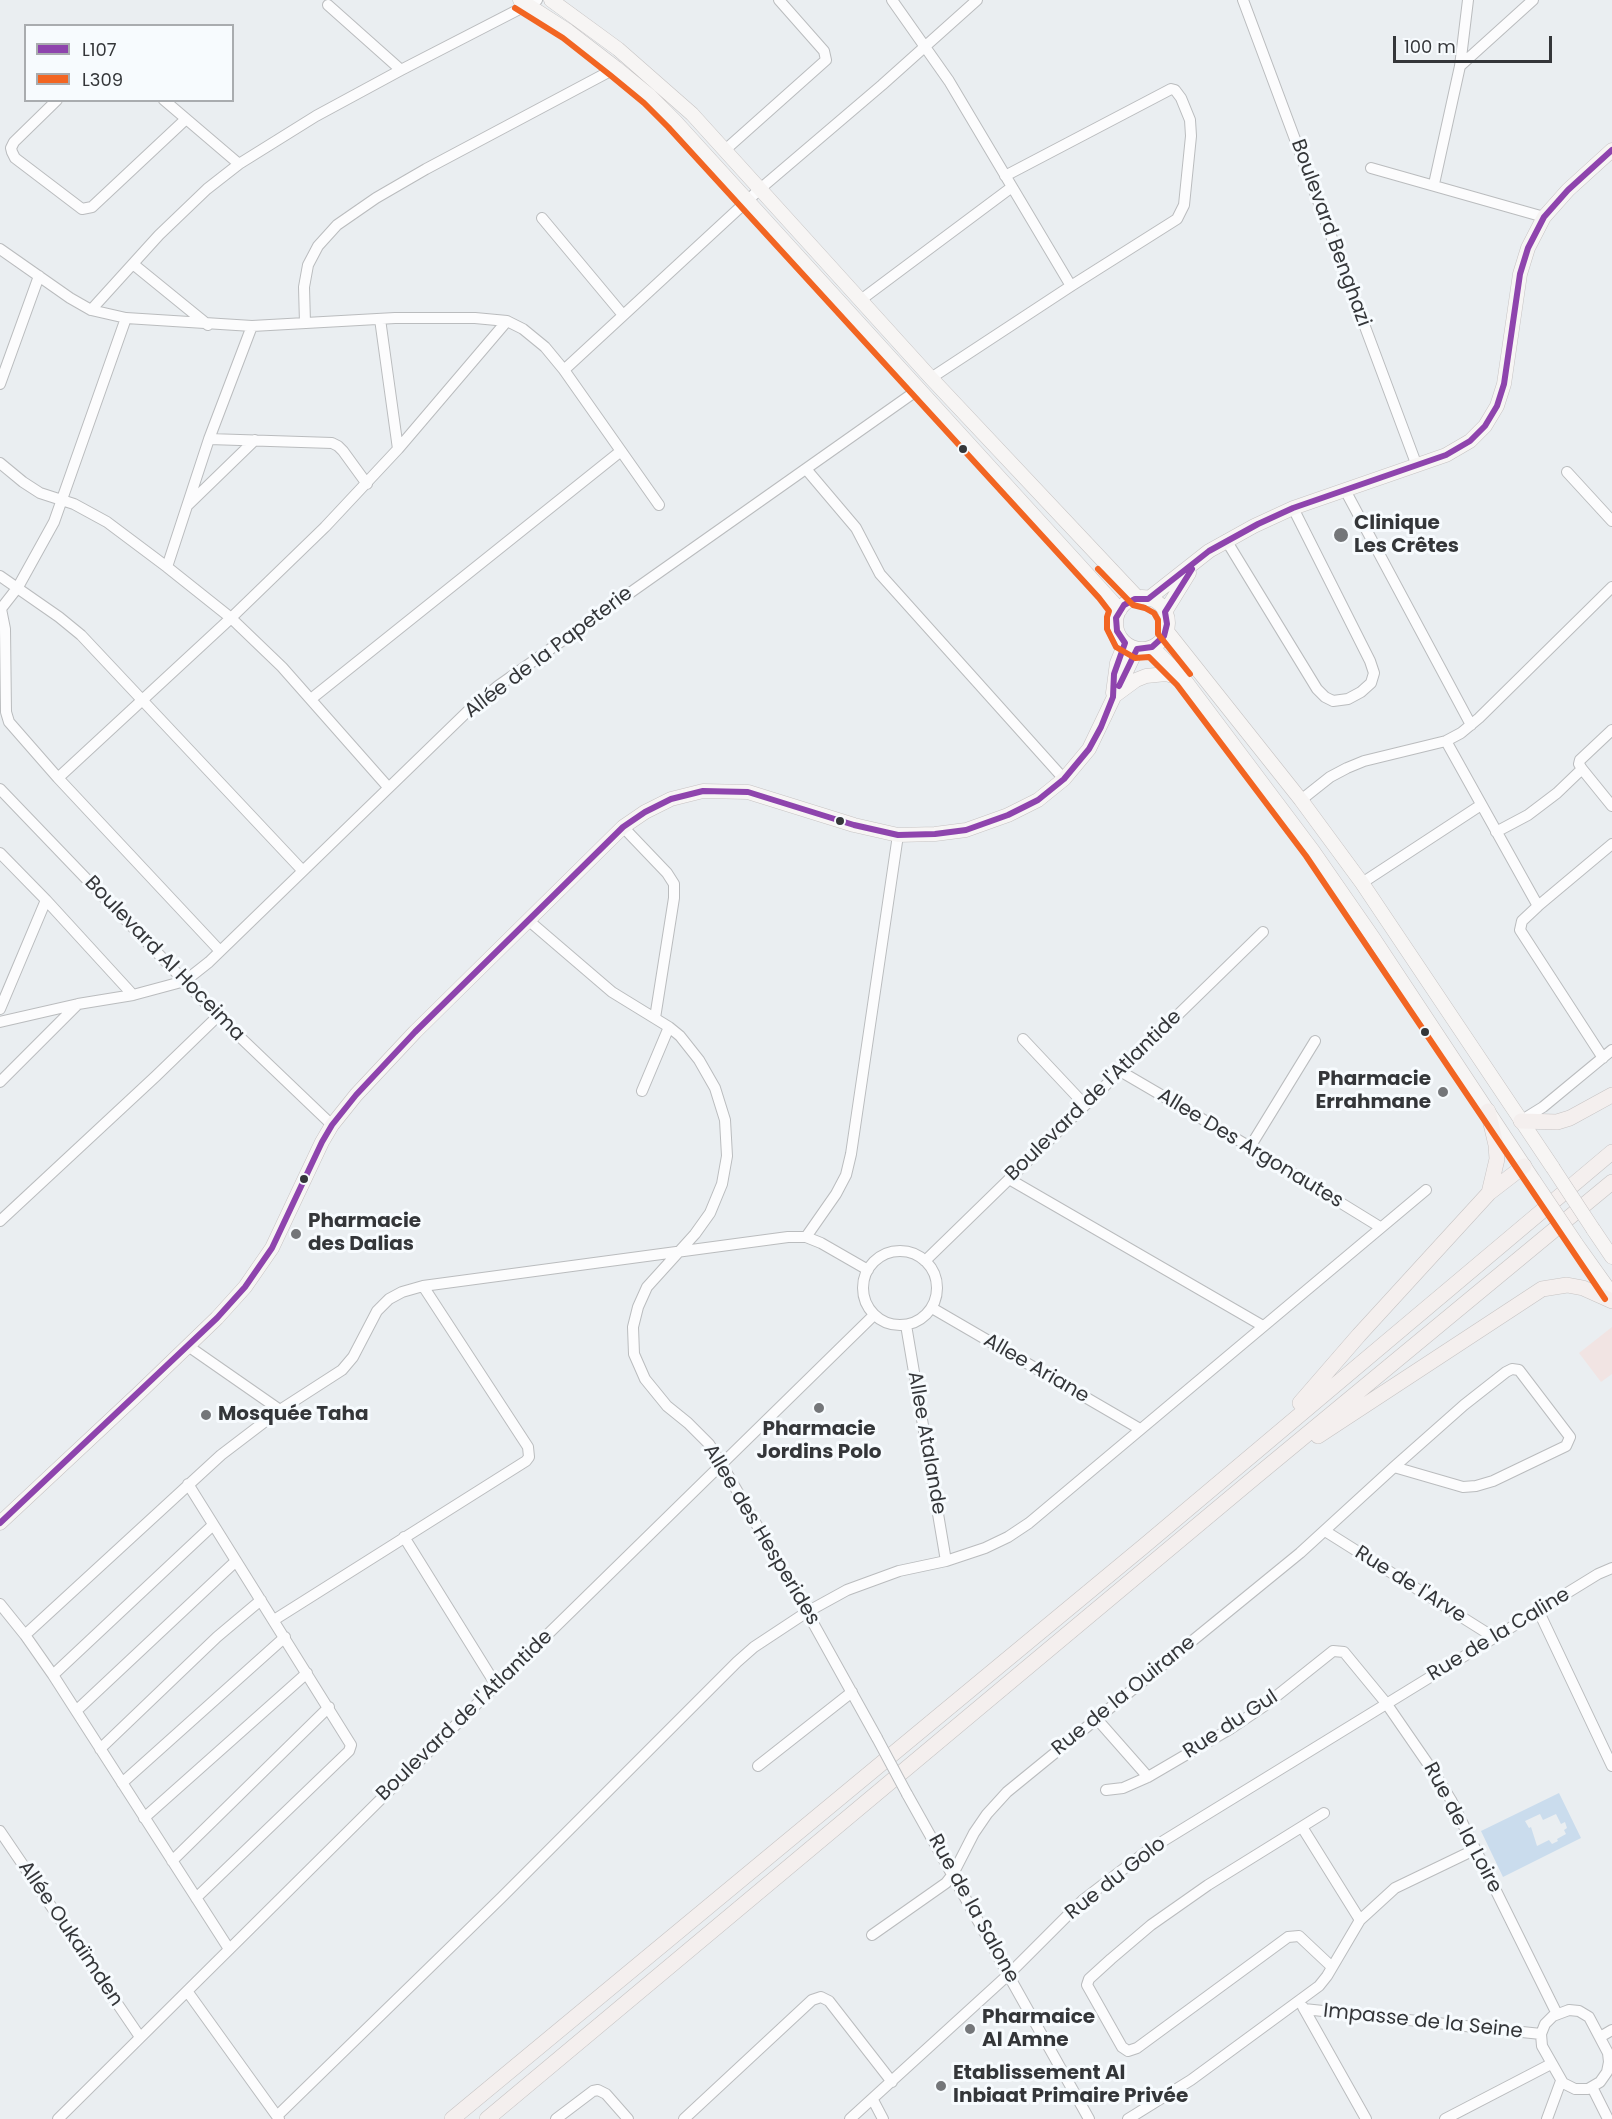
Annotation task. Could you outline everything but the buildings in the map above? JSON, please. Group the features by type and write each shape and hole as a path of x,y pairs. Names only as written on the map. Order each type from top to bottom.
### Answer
{"highway":[{"path":"1521,1121 1557,1122 1570,1118 1612,1095"},
{"path":"1488,1111 1497,1159 1489,1193"},
{"path":"452,2119 1144,1546 1612,1152"},
{"path":"1269,1439 1359,1335 1489,1193 1524,1166"},
{"path":"487,2119 1612,1182"},
{"path":"1254,1478 1542,1288 1567,1285 1582,1288 1612,1301"}],"main road":[{"path":"551,0 618,49 692,114 862,299 931,378 1143,598 1158,604 1165,612 1167,621 1166,630 1160,641 1152,647 1131,646 1120,637 1116,627 1116,618 1120,610 1129,601 1143,598 1226,540 1293,508 1446,455 1470,441 1485,426 1497,406 1504,384 1520,274 1528,248 1544,217 1568,190 1610,157"},
{"path":"528,2 616,68 675,121 1120,610"},
{"path":"1165,612 1196,563"},
{"path":"1166,630 1301,800 1362,883 1612,1257"},
{"path":"0,1522 188,1346 245,1287 272,1248 310,1163 332,1125 374,1074 623,827 645,812 671,799 703,791 748,792 854,825 898,836 966,830 1008,815 1038,800 1064,779 1089,749 1101,727 1113,697 1114,674 1131,646"},
{"path":"1152,647 1184,679 1313,851 1374,939 1534,1182 1612,1294"},
{"path":"1113,697 1136,680 1146,676 1166,674 1184,679"}],"street":[{"path":"725,150 826,60 824,51 779,0"},
{"path":"892,0 926,46 1071,286"},
{"path":"564,370 747,200 842,121 977,0"},
{"name":"Boulevard Benghazi","path":"1243,0 1417,466"},
{"path":"1434,184 1460,66 1468,0"},
{"path":"1460,66 1533,0"},
{"path":"91,310 159,235 207,189 239,164 299,126 528,2"},
{"path":"328,5 401,70"},
{"path":"305,323 304,287 308,265 318,246 338,225 376,198 426,169 616,68"},
{"path":"931,378 1071,286 1170,225 1181,214 1184,205 1192,128 1181,98 1175,90 1167,91 1005,176"},
{"path":"55,102 14,142 11,148 15,158 82,209 92,207 186,119"},
{"path":"166,102 239,164"},
{"path":"1371,168 1544,217"},
{"path":"862,299 1012,188"},
{"path":"542,218 623,315"},
{"path":"0,249 91,310 126,318 252,326 380,319 475,318 507,321 523,329 545,347 564,370 659,505"},
{"path":"133,264 208,325"},
{"path":"0,384 39,276"},
{"path":"126,318 46,540 18,587 1,609 5,629 7,717 15,731 220,951"},
{"path":"380,319 398,449"},
{"path":"58,778 231,618 367,484 507,321"},
{"path":"167,567 209,439 252,326"},
{"name":"Allée de la Papeterie","path":"185,981 220,951 470,709 498,686 919,389"},
{"path":"209,439 332,443 343,451 367,484"},
{"path":"186,507 255,440"},
{"path":"310,699 621,451"},
{"path":"0,463 40,493 74,504 99,517 231,618 282,667 388,787"},
{"path":"806,469 856,528 880,574 1064,779"},
{"path":"1567,472 1612,521"},
{"path":"1345,490 1471,725"},
{"path":"1226,540 1317,689 1325,698 1333,701 1348,699 1371,683 1374,673 1365,650 1293,508"},
{"path":"0,576 81,635 302,870"},
{"path":"1301,800 1330,777 1347,768 1364,761 1446,741 1471,725 1612,587"},
{"path":"1612,730 1580,760 1582,770 1612,806"},
{"path":"1446,741 1538,906"},
{"path":"1594,748 1612,741"},
{"path":"1496,832 1528,815 1582,770"},
{"name":"Boulevard Al Hoceima","path":"0,789 218,1016 332,1125"},
{"path":"1362,883 1481,805"},
{"path":"623,827 667,873 674,884 674,898 655,1018"},
{"path":"806,1237 836,1194 846,1175 851,1154 898,836"},
{"path":"1603,1058 1520,930 1522,921 1538,906 1612,844"},
{"path":"0,853 133,995"},
{"path":"0,1009 46,900"},
{"name":"Allee des Hesperides","path":"528,920 612,992 681,1036 716,1088 725,1120 727,1156 722,1184 710,1213 695,1234 648,1287 638,1307 633,1327 634,1354 645,1379 667,1406 709,1444 722,1463 877,1738"},
{"name":"Boulevard de l'Atlantide","path":"925,1261 1263,932"},
{"path":"0,1022 78,1004 133,995 185,981"},
{"path":"0,1082 78,1004"},
{"path":"0,1221 218,1016"},
{"path":"642,1091 669,1027"},
{"path":"1023,1039 1085,1105"},
{"path":"1250,1147 1315,1041"},
{"path":"1521,1121 1543,1107 1612,1050"},
{"name":"Allee Des Argonautes","path":"1120,1071 1380,1227"},
{"path":"1009,1179 1263,1326"},
{"path":"187,1991 278,2118 501,1899 737,1662 775,1632 847,1590 899,1571 946,1561 985,1548 1029,1524 1426,1190"},
{"path":"25,1635 221,1455 280,1410 342,1370 353,1357 377,1311 389,1299 402,1292 423,1286 788,1237 806,1237 821,1243 868,1270"},
{"path":"895,1252 909,1252 925,1261 937,1282 937,1295 932,1308 922,1318 906,1325 891,1324 874,1315 867,1306 864,1281 868,1270 878,1259 895,1252"},
{"path":"274,1620 529,1457 528,1447 423,1286"},
{"name":"Allee Ariane","path":"932,1308 1140,1429"},
{"name":"Boulevard de l'Atlantide","path":"58,2119 874,1315"},
{"name":"Allee Atalande","path":"906,1325 946,1561"},
{"path":"188,1346 280,1410"},
{"name":"Rue de la Ouirane","path":"872,1935 939,1889 953,1874 974,1833 1000,1800 1324,1531 1394,1467 1464,1405 1512,1369 1519,1370 1570,1437 1566,1446 1493,1481 1476,1486 1463,1487 1394,1467"},
{"path":"188,1484 350,1742 349,1751 196,1898"},
{"path":"53,1676 213,1525"},
{"name":"Rue de l'Arve","path":"1324,1531 1495,1638"},
{"path":"404,1537 496,1685"},
{"path":"76,1711 236,1561"},
{"name":"Rue de la Caline","path":"1386,1703 1598,1574 1612,1568"},
{"path":"100,1749 217,1637 261,1600"},
{"path":"0,1604 53,1676 229,1949"},
{"path":"1539,1612 1612,1766"},
{"path":"122,1784 285,1637"},
{"name":"Rue du Gul","path":"1106,1790 1123,1788 1148,1777 1256,1711 1333,1651 1341,1650 1347,1654"},
{"name":"Rue de la Loire","path":"1347,1654 1386,1703 1451,1800 1557,2014"},
{"path":"144,1818 307,1673"},
{"path":"758,1766 852,1692"},
{"name":"Rue du Golo","path":"850,2119 1009,1974 1083,1900 1147,1851 1386,1703"},
{"path":"172,1861 329,1707"},
{"path":"1096,1719 1148,1777"},
{"name":"Rue de la Salone","path":"877,1738 1089,2119"},
{"path":"1324,1813 1208,1885 1151,1925 1089,1979 1087,1985 1122,2047 1128,2051 1137,2048 1288,1937 1299,1936 1332,1967"},
{"path":"1302,1827 1360,1920"},
{"name":"Allée Oukaïmden","path":"0,1831 140,2037"},
{"path":"1128,2119 1191,2080 1302,2005 1332,1967 1360,1920 1401,1884 1474,1850"},
{"path":"684,2119 812,2000 821,1996 829,2001 892,2082"},
{"path":"1302,2005 1366,2119"},
{"name":"Impasse de la Seine","path":"1302,2005 1541,2034"},
{"path":"1569,2010 1582,2013 1589,2018 1608,2053 1609,2066 1604,2078 1592,2087 1580,2090 1571,2088 1561,2081 1542,2046 1541,2034 1545,2024 1557,2014 1569,2010"},
{"path":"1600,2037 1612,2030"},
{"path":"1445,2119 1551,2064"},
{"path":"1547,2119 1561,2081"},
{"path":"1592,2087 1608,2119"},
{"path":"556,2119 569,2115 593,2091 598,2090 606,2094 627,2119"},
{"path":"873,2100 883,2119"}],"shaded area":[{"path":"1612,1327 1612,1374 1601,1382 1579,1353"},
{"path":"1559,1793 1581,1838 1503,1877 1481,1831","holes":["1540,1814 1543,1820 1556,1814 1561,1824 1565,1822 1566,1834 1552,1844 1549,1840 1537,1846 1531,1827 1529,1828 1525,1821"]}],"transit line":[{"name":"L309","path":"515,8 563,38 644,103 668,127 1099,598 1109,611 1107,629 1116,647 1135,658 1149,657 1177,685 1306,856 1605,1299"},
{"name":"L107","path":"0,1523 217,1318 245,1287 272,1248 322,1142 332,1125 356,1095 415,1032 623,827 645,812 671,799 703,791 748,792 854,825 898,835 966,830 1008,815 1038,800 1064,779 1089,749 1113,697 1114,674 1125,643 1117,631 1116,618 1124,605 1135,599 1148,599 1209,551 1258,524 1293,508 1446,455 1470,441 1485,426 1497,406 1504,384 1520,274 1528,248 1544,217 1568,190 1612,150"},
{"name":"L309","path":"1098,569 1133,605 1154,613 1158,620 1158,634 1190,674"},
{"name":"L107","path":"1119,686 1137,649 1152,647 1164,636 1167,624 1165,612 1192,569"}],"place":[{"name":"Clinique Les Crêtes","path":"1341,535"},
{"name":"Pharmacie Errahmane","path":"1443,1092"},
{"name":"Pharmacie des Dalias","path":"296,1234"},
{"name":"Pharmacie Jordins Polo","path":"819,1408"},
{"name":"Mosquée Taha","path":"206,1415"},
{"name":"Pharmaice Al Amne","path":"970,2029"},
{"name":"Etablissement Al Inbiaat Primaire Privée","path":"941,2086"}]}
